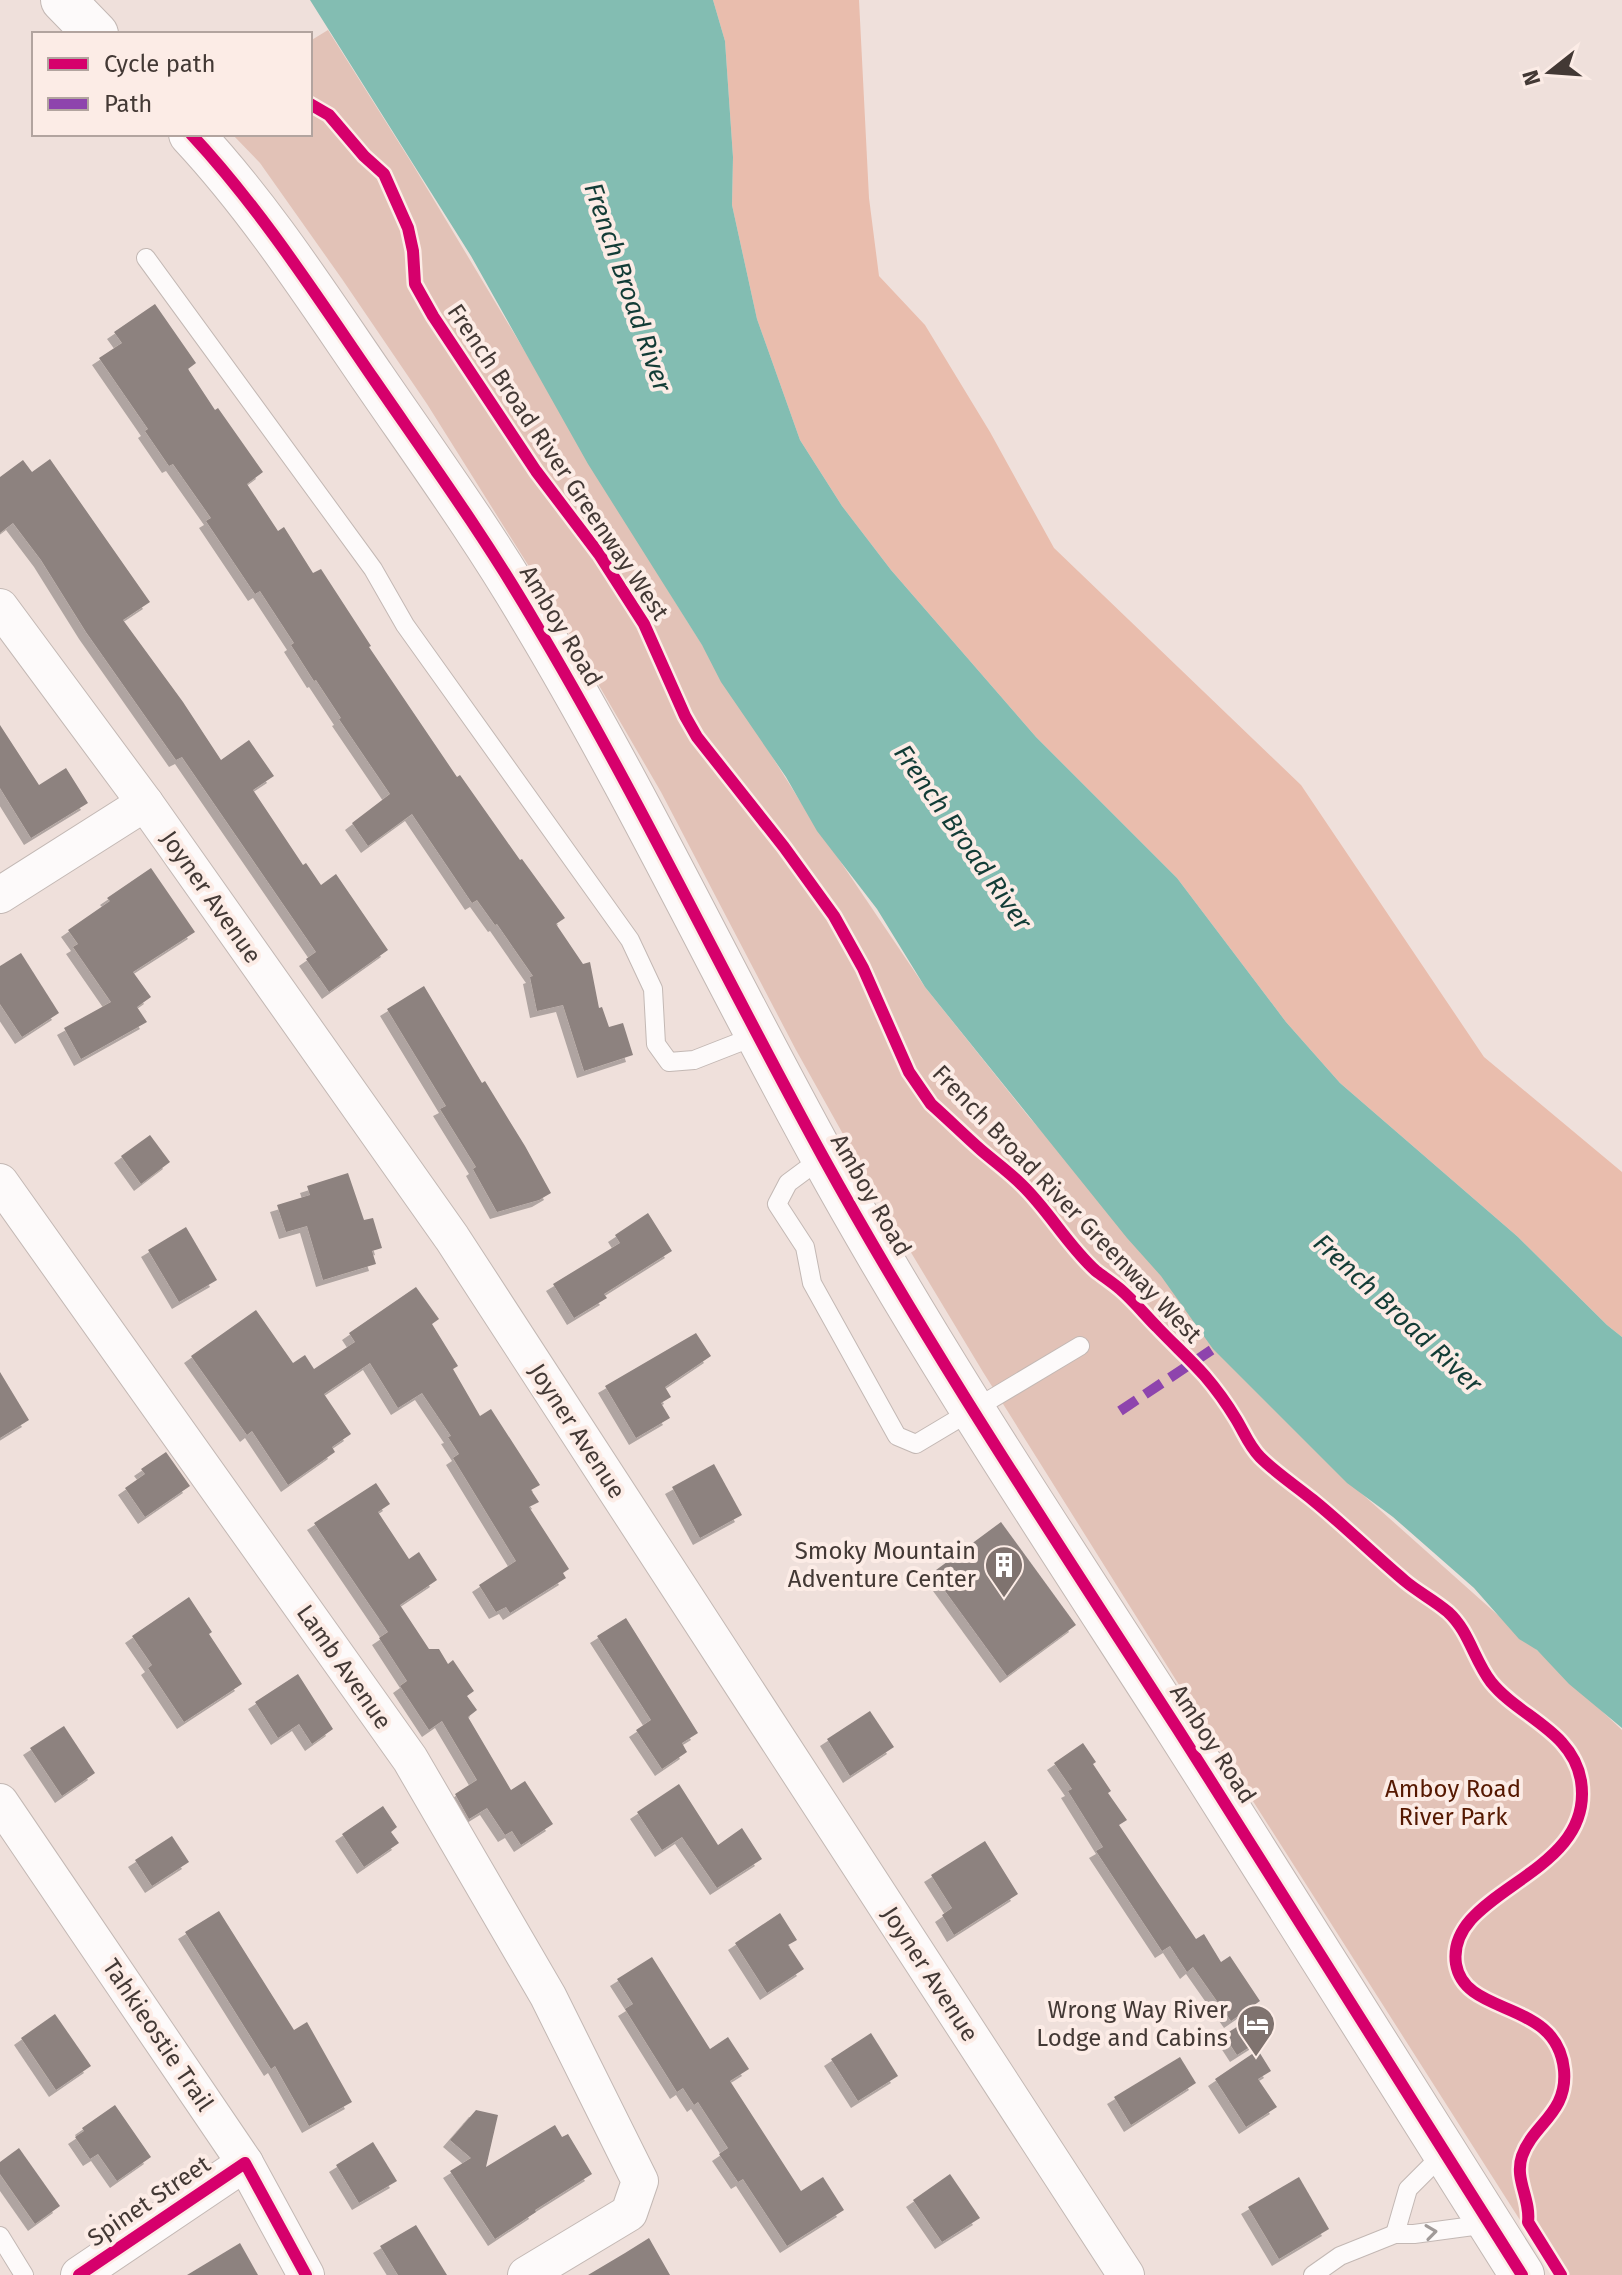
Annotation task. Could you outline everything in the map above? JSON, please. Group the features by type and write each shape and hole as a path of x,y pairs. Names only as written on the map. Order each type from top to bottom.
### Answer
{"main road":[{"path":"63,0 94,32"},
{"name":"Amboy Road","path":"193,136 244,197 301,274 479,534 532,617 587,712 870,1240 973,1410 1268,1870 1522,2275"}],"street":[{"name":"Joyner Avenue","path":"0,607 145,803 452,1238 1126,2275"},
{"path":"0,895 145,803"},
{"name":"Lamb Avenue","path":"0,1182 410,1759 548,1996 640,2181 629,2213 526,2275"},
{"name":"Tahkieostie Trail","path":"0,1802 245,2163 306,2275"},
{"name":"Spinet Street","path":"79,2275 245,2163"}],"lane":[{"path":"146,258 373,569 405,625 630,940 653,989 656,1044 669,1062 694,1060 758,1035"},
{"path":"823,1157 788,1183 777,1204 805,1247 812,1283 897,1436 916,1444 1080,1346"},
{"path":"1395,2234 1408,2189 1444,2153"},
{"path":"1313,2275 1340,2256 1395,2234 1488,2224"},
{"path":"0,2236 24,2275"}],"green space":[{"name":"Amboy Road River Park","path":"328,30 413,165 674,600 805,809 925,987 1029,1117 1361,1493 1622,1730 1622,2275 1555,2275 1186,1696 886,1211 796,1050 661,792 540,584 427,404 342,279 260,163 234,136 312,136 312,40"}],"shaded area":[{"path":"713,0 859,0 869,198 879,276 925,325 990,432 1054,548 1301,785 1484,1057 1622,1172 1622,1337 1518,1237 1340,1083 1286,1022 1177,878 1036,737 891,570 842,506 800,440 757,319 732,205 733,157 725,41"}],"water":[{"name":"French Broad River","path":"310,0 713,0 725,41 733,157 732,205 757,319 800,440 842,506 891,570 1036,737 1177,878 1286,1022 1340,1083 1518,1237 1622,1337 1622,1728 1569,1684 1537,1650 1519,1639 1474,1588 1393,1517 1347,1483 1213,1349 1161,1276 925,987 877,909 817,831 786,777 721,682 702,645 588,464 471,256"}],"building":[{"path":"155,304 196,363 188,369 263,472 247,484 278,531 284,527 313,573 321,569 369,647 457,777 460,775 565,918 556,924 583,964 590,962 599,1008 602,1007 609,1027 623,1023 633,1055 584,1071 563,1005 537,1011 530,977 533,976 477,900 472,903 412,814 368,846 352,823 390,794 314,681 291,645 294,643 260,591 255,594 206,521 211,518 173,464 169,466 145,431 148,429 99,358 122,343 114,332"},
{"path":"50,459 150,602 123,620 221,760 249,740 274,776 253,790 303,865 306,863 321,885 336,874 388,950 329,992 306,959 316,952 182,757 176,760 86,632 41,560 13,523 0,533 0,477 23,460 32,472"},
{"path":"0,725 39,785 66,768 88,803 31,838 0,788"},
{"path":"151,868 195,932 133,972 151,997 137,1007 147,1022 81,1059 64,1028 111,1002 73,947 78,944 68,930"},
{"path":"21,953 59,1013 22,1037 0,1004 0,966"},
{"path":"424,986 482,1083 485,1081 525,1146 551,1193 539,1200 497,1212 473,1169 476,1167 440,1109 446,1106 387,1009"},
{"path":"150,1135 170,1162 141,1184 121,1156"},
{"path":"348,1173 364,1220 373,1218 382,1248 372,1251 376,1264 323,1280 307,1226 286,1232 277,1205 310,1195 307,1186"},
{"path":"648,1213 672,1251 604,1294 607,1298 574,1318 553,1284 620,1243 615,1235"},
{"path":"186,1227 217,1280 179,1302 148,1250"},
{"path":"416,1287 439,1319 432,1324 458,1366 453,1369 480,1416 491,1409 540,1485 531,1490 539,1502 529,1507 569,1569 563,1573 566,1578 510,1613 506,1607 496,1612 479,1585 516,1561 453,1458 459,1454 448,1437 451,1436 422,1393 398,1408 370,1363 324,1394 351,1434 332,1447 335,1452 288,1485 252,1431 247,1435 191,1356 256,1310 293,1363 305,1355 314,1369 355,1342 349,1333"},
{"path":"696,1333 711,1356 665,1387 671,1397 661,1403 670,1418 636,1438 605,1386"},
{"path":"0,1372 29,1420 0,1438"},
{"path":"166,1452 190,1486 145,1517 125,1488 145,1474 141,1469"},
{"path":"714,1464 742,1515 700,1538 672,1487"},
{"path":"376,1483 390,1504 378,1512 409,1559 419,1552 437,1580 400,1605 429,1649 439,1649 448,1664 453,1660 474,1691 467,1696 477,1710 468,1717 511,1790 525,1781 553,1824 521,1845 512,1831 505,1835 487,1808 469,1819 455,1794 477,1780 442,1721 429,1730 400,1686 407,1681 379,1638 388,1632 314,1523"},
{"name":"Smoky Mountain Adventure Center","path":"1001,1522 1076,1625 1007,1676 932,1573"},
{"path":"189,1597 242,1684 184,1722 148,1668 152,1665 132,1636"},
{"path":"626,1618 698,1733 682,1743 687,1752 662,1769 636,1730 651,1720 597,1636"},
{"path":"298,1674 333,1729 312,1744 299,1724 278,1738 255,1702"},
{"path":"870,1711 894,1747 850,1776 827,1739"},
{"path":"64,1726 95,1773 62,1796 30,1748"},
{"path":"1083,1743 1111,1791 1108,1793 1127,1820 1119,1825 1196,1939 1204,1934 1221,1962 1230,1956 1260,2001 1231,2021 1193,1967 1187,1972 1170,1946 1162,1951 1096,1851 1103,1847 1068,1791 1072,1789 1054,1763"},
{"path":"679,1784 718,1845 742,1828 762,1859 717,1888 682,1837 662,1850 637,1812"},
{"path":"383,1806 397,1827 391,1832 399,1843 364,1867 342,1834"},
{"path":"172,1836 189,1862 152,1886 135,1860"},
{"path":"985,1841 1018,1894 954,1935 942,1915 952,1908 931,1875"},
{"path":"219,1911 294,2030 307,2022 352,2102 309,2126 275,2066 271,2069 185,1932"},
{"path":"780,1913 797,1940 788,1945 804,1969 767,1993 735,1943"},
{"path":"652,1957 710,2049 728,2037 749,2069 730,2081 801,2191 823,2177 844,2210 787,2246 743,2179 738,2182 719,2154 728,2148 698,2102 694,2105 683,2088 677,2092 625,2009 633,2004 617,1979"},
{"path":"55,2014 91,2066 56,2090 21,2038"},
{"path":"1254,2016 1267,2036 1237,2055 1224,2035"},
{"path":"871,2033 898,2076 858,2101 831,2059"},
{"path":"1258,2050 1271,2071 1258,2079 1277,2107 1246,2127 1215,2079"},
{"path":"1180,2057 1196,2083 1131,2125 1114,2097"},
{"path":"115,2105 151,2157 117,2181 98,2154 90,2159 75,2137 84,2131 82,2128"},
{"path":"476,2110 498,2115 486,2167 555,2125 562,2137 568,2134 592,2174 495,2239 450,2171 471,2158 450,2140"},
{"path":"373,2142 397,2181 359,2203 336,2165"},
{"path":"19,2148 60,2206 35,2224 0,2174 0,2162"},
{"path":"950,2174 980,2218 942,2242 913,2200"},
{"path":"1299,2177 1329,2229 1279,2259 1248,2207"},
{"path":"416,2225 447,2275 398,2275 380,2246"},
{"path":"649,2238 670,2275 588,2275 625,2253"},
{"path":"240,2243 258,2275 187,2275"}],"marked path":[{"path":"1120,1411 1213,1349"}],"cycle path":[{"name":"French Broad River Greenway West","path":"312,105 329,115 384,174 408,228 415,284 433,316 536,471 599,554 644,624 697,737 834,916 863,968 909,1072 931,1104 1022,1185 1086,1261 1125,1294 1199,1370 1225,1402 1260,1457 1405,1581 1448,1612 1461,1628 1491,1682 1568,1749 1581,1781 1579,1813 1566,1840 1545,1861 1473,1917 1459,1939 1456,1964 1463,1981 1476,1993 1529,2019 1545,2031 1558,2047 1564,2070 1561,2097 1527,2145 1520,2173 1528,2222 1561,2275"},
{"path":"193,136 241,192 286,253 456,498 515,590 609,753 823,1157 907,1302 995,1446 1522,2275"},
{"path":"79,2275 245,2163 306,2275"}],"place":[{"name":"Smoky Mountain Adventure Center","path":"1004,1599"},
{"name":"Wrong Way River Lodge and Cabins","path":"1256,2058"}]}
